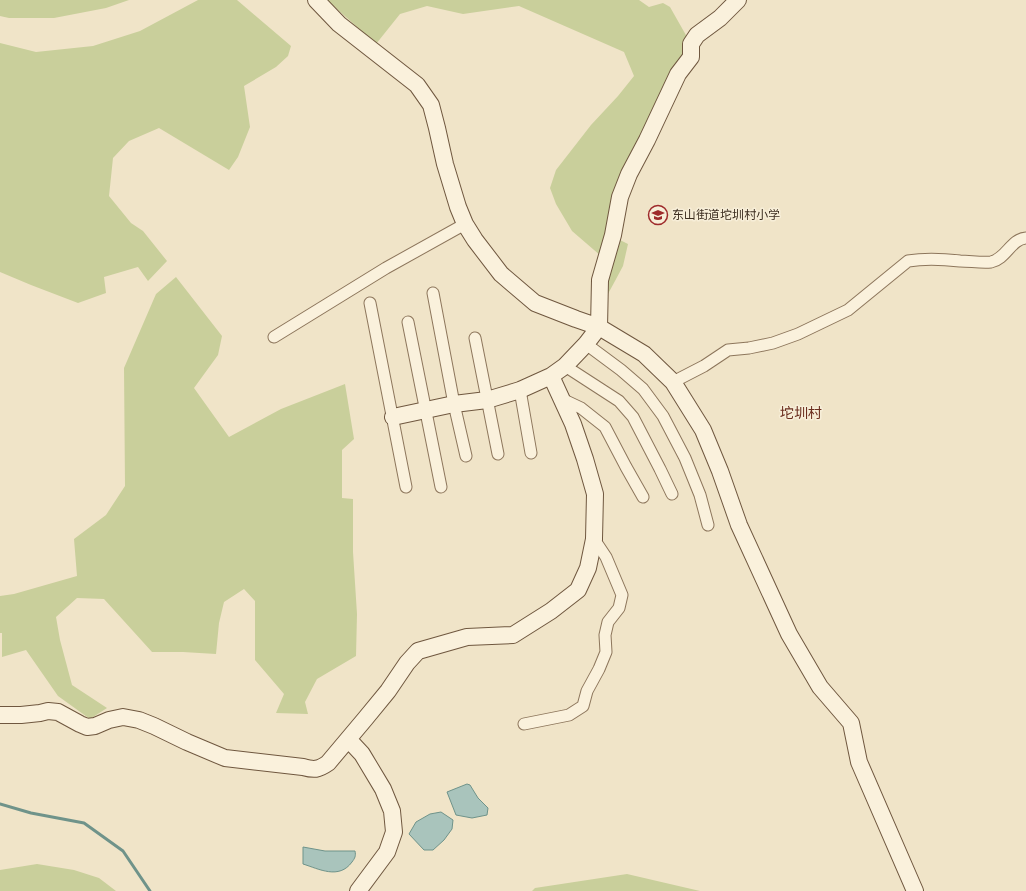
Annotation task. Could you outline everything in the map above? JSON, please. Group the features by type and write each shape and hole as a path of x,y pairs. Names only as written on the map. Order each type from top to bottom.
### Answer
{"street":[{"path":"316,0 339,24 417,85 431,105 445,164 458,207 465,224 475,240 501,274 535,303 599,326 644,354 673,382 703,430 720,471 739,525 789,634 820,687 851,723 859,762 915,891"},
{"path":"393,417 454,404 487,400 520,390 552,376 565,366 586,344 599,326 600,280 613,235 620,197 629,174 647,140 678,74 692,57 690,44 738,0"},
{"path":"274,337 386,268 465,224"},
{"path":"673,382 704,366 728,350 749,348 773,343 798,334 848,310 908,261 919,259 992,262 1002,257 1022,238 1026,238"},
{"path":"433,294 454,404 466,456"},
{"path":"370,303 406,487"},
{"path":"408,322 441,487"},
{"path":"475,338 498,454"},
{"path":"586,344 621,370 643,389 663,416 685,458 700,495 708,525"},
{"path":"565,366 619,401 633,417 672,494"},
{"path":"0,716 48,711 58,712 80,724 87,726 95,726 108,720 123,717 139,720 154,726 225,758 303,766 313,769 321,768 328,763 388,691 407,663 418,651 467,637 513,635 551,611 578,590 588,568 594,539 595,494 573,424 552,376"},
{"path":"520,390 532,453"},
{"path":"562,399 581,408 605,427 643,497"},
{"path":"524,724 569,715 583,706 587,691 604,658 606,652 608,622 619,608 622,595 606,557 594,539"},
{"path":"348,739 362,754 384,789 392,811 394,832 387,852 358,891"}],"green space":[{"path":"0,0 129,0 106,8 54,18 9,18 0,16"},
{"path":"198,0 237,0 291,46 288,56 276,67 244,86 250,127 238,157 229,170 159,128 129,141 113,158 109,196 131,223 143,231 167,261 148,281 138,267 104,277 106,293 78,303 0,272 0,43 36,52 93,46 140,31"},
{"path":"327,0 639,0 649,7 663,3 670,7 691,44 629,174 618,239 628,244 623,266 603,303 601,256 572,231 556,204 550,188 556,170 591,125 634,76 624,52 519,6 463,14 427,6 400,14 376,44"},
{"path":"176,277 222,336 218,355 194,388 229,437 281,409 345,384 354,439 342,450 342,498 353,499 353,552 357,614 356,656 317,679 305,702 308,714 276,713 284,694 255,660 255,601 244,589 224,602 219,623 216,654 152,652 104,599 77,598 56,617 60,640 72,685 107,708 90,719 58,696 26,650 2,657 2,633 0,633 0,596 14,594 77,576 74,539 106,515 125,486 124,368 156,294"},
{"path":"37,864 74,870 99,878 116,891 0,891 0,870"},
{"path":"627,874 700,891 532,891 535,888"}],"water":[{"path":"467,784 470,785 478,798 488,808 487,815 472,818 456,815 447,792"},
{"path":"441,812 453,820 452,829 444,840 433,850 424,850 409,834 416,822 430,814"},
{"path":"303,847 325,851 355,851 355,858 341,871 329,872 303,864"}],"waterway":[{"path":"0,804 31,813 84,823 123,851 150,891"}],"place":[{"name":"东山街道坨圳村小学","path":"658,215"}],"district":[{"name":"坨圳村","path":"801,413"}]}
